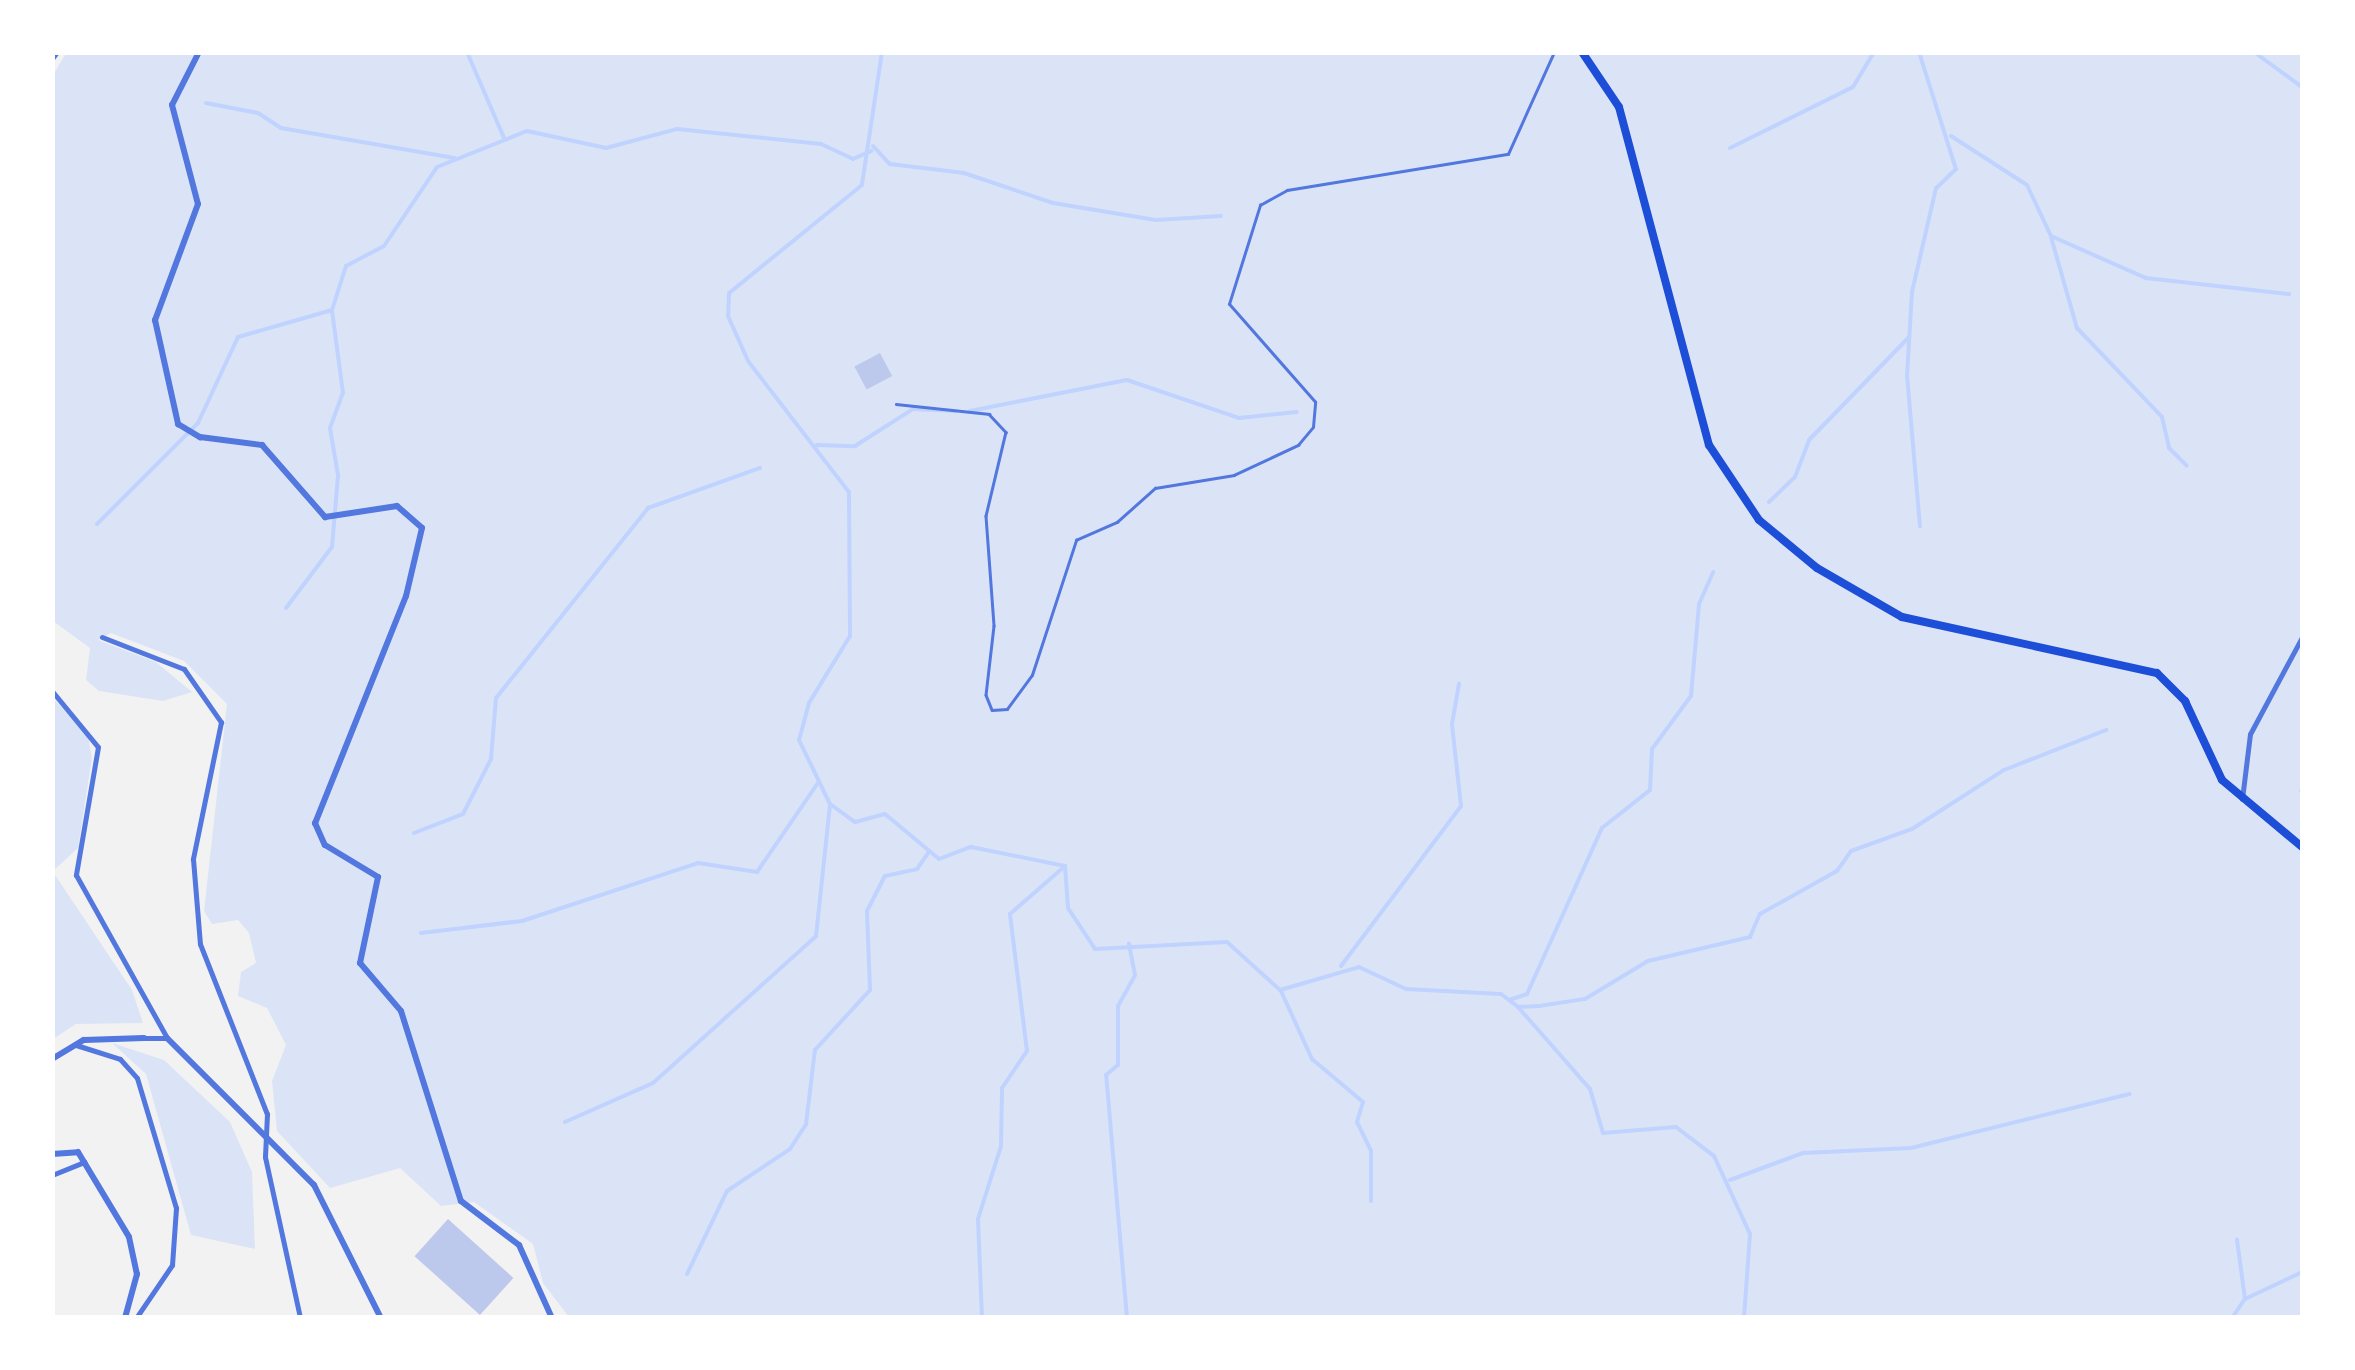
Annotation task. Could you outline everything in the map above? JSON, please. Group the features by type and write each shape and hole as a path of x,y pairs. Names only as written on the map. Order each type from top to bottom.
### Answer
{"main road":[{"path":"1582,52 1618,107 1700,422 1751,512 1801,557 1902,617 2157,674 2180,694 2209,761 2242,802 2302,847"}],"street":[{"path":"52,60 57,52"},
{"path":"200,52 172,105 198,204 155,320 178,424 200,437 262,445 325,517 397,506 422,528 406,596 314,806 315,823 325,845 378,877 360,963 401,1012 461,1201 520,1244 552,1318"},
{"path":"102,637 184,669 222,722 194,859 200,944 267,1114 267,1144 300,1318"},
{"path":"2242,802 2250,734 2302,637"},
{"path":"52,691 98,747 78,882 167,1038 267,1144 314,1184 381,1318"},
{"path":"52,1060 76,1045 167,1038"},
{"path":"76,1045 120,1059 138,1078 176,1208 172,1264 136,1318"},
{"path":"52,1154 78,1152 129,1238 137,1274 125,1318"},
{"path":"52,1175 84,1162"}],"lane":[{"path":"896,404 989,414 1006,432 986,516 994,626 986,695 992,710 1007,709 1032,675 1076,540 1117,522 1154,488 1234,475 1298,444 1313,427 1315,402 1229,304 1260,204 1287,190 1508,154 1554,52"}],"shaded area":[{"path":"66,53 2302,53 2302,1317 569,1317 543,1283 533,1244 474,1202 441,1206 400,1168 330,1188 277,1131 272,1081 286,1045 267,1008 238,996 241,972 256,963 249,933 238,920 212,924 204,911 227,704 184,661 111,633 98,640 156,662 192,692 163,701 99,691 86,680 90,648 53,621 52,77"},
{"path":"53,698 88,736 92,758 78,848 53,871"},
{"path":"53,872 132,990 143,1023 76,1024 53,1039"},
{"path":"112,1043 164,1060 230,1122 252,1172 255,1249 191,1235 146,1074"}],"building":[{"path":"880,353 892,376 867,390 854,367"},
{"path":"448,1219 513,1278 480,1315 415,1256"}],"waterway":[{"path":"467,52 504,138"},
{"path":"882,52 862,185 729,293 728,316 748,361 849,492 850,636 809,703 799,740 830,804 855,822 885,814 939,859 971,847 1065,866"},
{"path":"1730,148 1853,87 1874,52"},
{"path":"1919,52 1956,169 1936,188 1912,292 1907,375 1920,526"},
{"path":"2254,52 2302,87"},
{"path":"206,103 258,113 281,128 454,158"},
{"path":"97,524 198,423 238,337 332,310 346,266 384,246 437,167 527,131 606,148 677,129 821,144 853,159 871,151"},
{"path":"1951,136 2027,185 2051,236 2146,278 2289,294"},
{"path":"873,146 890,164 964,173 1053,203 1156,220 1221,216"},
{"path":"2051,237 2077,328 2162,417 2169,448 2187,466"},
{"path":"286,608 332,547 338,475 330,428 343,393 332,311"},
{"path":"1769,502 1795,477 1809,440 1909,337"},
{"path":"970,411 1127,380 1239,418 1297,412"},
{"path":"817,445 855,446 913,409 956,411"},
{"path":"414,833 463,814 491,759 496,698 648,508 760,468"},
{"path":"1509,1000 1527,994 1602,828 1650,790 1652,749 1691,696 1699,604 1713,572"},
{"path":"1341,966 1461,806 1452,724 1459,684"},
{"path":"1065,866 1068,908 1095,949 1227,942 1280,990 1359,967 1406,989 1501,994 1518,1007 1539,1006 1585,999 1648,961 1750,937 1760,914 1837,871 1851,851 1912,829 2004,770 2106,730"},
{"path":"421,933 522,921 698,863 757,872 818,783"},
{"path":"565,1122 653,1083 816,936 830,804"},
{"path":"687,1274 727,1191 790,1149 806,1124 815,1050 870,990 867,911 885,876 917,869 928,853"},
{"path":"982,1318 978,1219 1001,1146 1002,1088 1027,1051 1010,914 1065,866"},
{"path":"1127,1318 1106,1075 1118,1065 1118,1006 1135,975 1129,944"},
{"path":"1281,991 1312,1059 1363,1102 1357,1122 1371,1151 1371,1201"},
{"path":"1518,1007 1590,1089 1603,1133 1676,1127 1714,1156 1750,1234 1744,1318"},
{"path":"1730,1180 1803,1153 1911,1148 2129,1094"},
{"path":"2232,1318 2245,1299 2237,1240"},
{"path":"2245,1299 2302,1272"}]}
